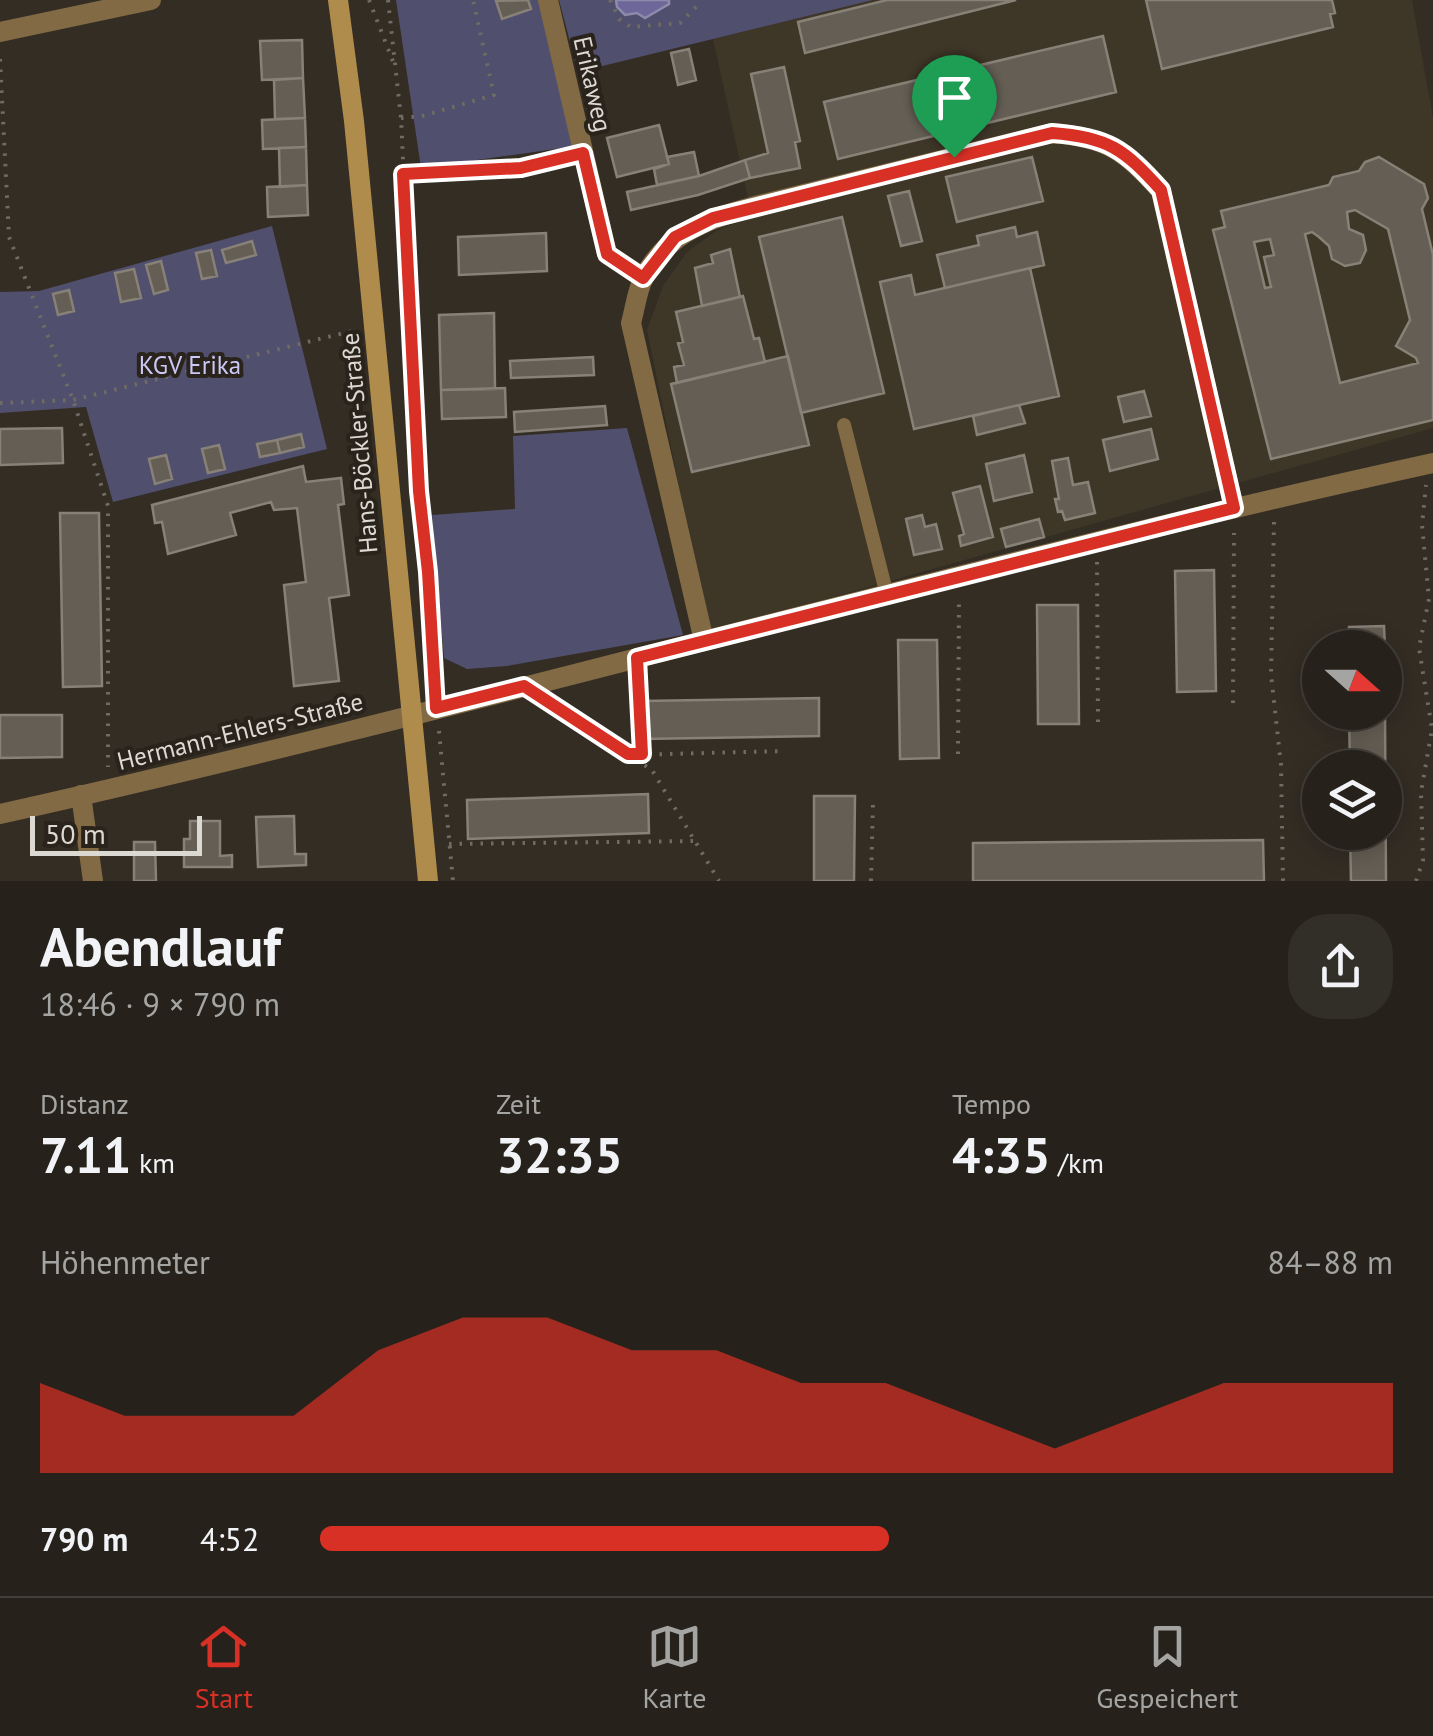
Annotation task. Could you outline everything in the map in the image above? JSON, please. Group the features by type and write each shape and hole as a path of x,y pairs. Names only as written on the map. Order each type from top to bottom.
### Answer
{"street":[{"path":"0,32 151,0"},
{"name":"Hans-Böckler-Straße","path":"338,0 354,122 428,881"},
{"name":"Erikaweg","path":"548,0 607,254 643,278"},
{"path":"704,642 631,323 643,278 675,237 713,218 1052,133 1104,142 1132,158 1161,190 1234,508"},
{"name":"Hermann-Ehlers-Straße","path":"0,814 1274,498 1430,464"},
{"path":"82,796 92,881"}],"lane":[{"path":"844,425 887,596"}],"path":[{"path":"369,0 396,69"},
{"path":"388,0 401,118 419,491 453,881"},
{"path":"401,118 422,116 494,95 472,0"},
{"path":"610,0 619,20 631,26 680,23 699,0"},
{"path":"0,60 10,236 73,400 108,506 108,789"},
{"path":"403,174 521,168 583,153"},
{"path":"0,403 73,400 373,325"},
{"path":"1416,881 1422,860 1420,792 1432,729 1419,648 1429,599 1422,525 1430,464"},
{"path":"1274,498 1270,674 1282,766 1283,881"},
{"path":"1233,702 1234,508"},
{"path":"1097,542 1098,722"},
{"path":"958,754 959,577"},
{"path":"637,658 642,754"},
{"path":"524,686 652,770 718,881"},
{"path":"628,754 785,751"},
{"path":"872,881 873,802"},
{"path":"450,844 694,840"}],"shaded area":[{"path":"616,0 669,0 669,4 645,18 637,13 625,15"},
{"path":"873,0 1412,0 1433,118 1433,428 709,632 647,330 663,286 687,252 716,231 752,216 713,39"}],"green space":[{"path":"396,0 541,0 576,146 421,168"},
{"path":"559,0 873,0 578,72"},
{"name":"KGV Erika","path":"272,226 327,449 113,502 86,407 0,413 0,292 39,291"},
{"path":"627,428 683,635 507,666 467,669 444,658 432,515 515,509 513,436"}],"building":[{"path":"528,0 531,9 502,19 496,1"},
{"path":"887,0 1016,0 805,53 798,22"},
{"path":"1146,0 1332,0 1335,13 1330,14 1333,27 1162,69"},
{"path":"1103,36 1116,92 838,159 824,102"},
{"path":"302,40 303,78 262,80 260,41"},
{"path":"689,49 696,80 678,85 671,53"},
{"path":"784,67 800,141 795,142 800,168 750,178 745,160 768,153 751,74"},
{"path":"303,78 305,118 275,119 274,80"},
{"path":"305,118 306,147 263,149 262,120"},
{"path":"659,125 669,164 617,177 607,138"},
{"path":"306,147 307,185 280,187 279,148"},
{"path":"694,152 699,176 657,185 654,169 669,164 667,157"},
{"path":"1032,157 1043,201 957,222 946,177"},
{"path":"1379,157 1424,184 1428,198 1422,209 1433,255 1433,420 1271,459 1213,230 1225,227 1221,211 1329,185 1333,177 1359,171 1365,162","holes":["1355,210 1388,229 1410,320 1396,346 1418,363 1340,383 1305,234 1312,232 1319,237 1329,246 1332,259 1345,266 1360,263 1366,250 1363,235 1349,229 1347,212","1270,239 1274,255 1264,257 1271,287 1265,288 1254,242"]},
{"path":"745,160 750,178 631,210 627,192 699,176"},
{"path":"307,185 308,215 268,217 267,187"},
{"path":"909,191 922,241 901,246 888,196"},
{"path":"842,217 884,393 801,413 759,237"},
{"path":"1015,227 1017,237 1037,232 1044,265 945,288 937,255 979,245 977,236"},
{"path":"546,233 547,271 459,275 458,237"},
{"path":"252,241 256,255 226,263 222,250"},
{"path":"730,249 740,297 702,306 695,268 713,263 711,255"},
{"path":"211,250 217,276 202,279 196,253"},
{"path":"161,261 168,290 154,294 146,265"},
{"path":"1030,268 1059,396 914,429 880,282 911,275 915,295"},
{"path":"134,269 141,298 121,302 115,273"},
{"path":"69,290 74,311 58,315 53,294"},
{"path":"743,296 754,339 759,338 765,362 677,383 674,367 684,365 676,312"},
{"path":"494,313 495,389 441,390 439,315"},
{"path":"788,356 809,445 692,472 671,384"},
{"path":"593,357 594,375 511,378 510,361"},
{"path":"505,388 506,417 442,419 441,390"},
{"path":"1144,391 1151,416 1124,422 1118,397"},
{"path":"1019,405 1025,423 977,435 973,416"},
{"path":"605,406 607,425 515,432 514,412"},
{"path":"62,428 63,463 0,465 0,429"},
{"path":"1151,429 1158,459 1110,471 1103,440"},
{"path":"301,434 304,447 280,453 277,440"},
{"path":"277,440 280,453 260,457 257,444"},
{"path":"219,445 225,469 208,473 202,449"},
{"path":"166,455 172,479 155,484 149,459"},
{"path":"1024,455 1032,492 994,501 986,464"},
{"path":"1068,458 1073,485 1088,482 1095,513 1065,520 1055,499 1059,499 1052,461"},
{"path":"303,466 306,482 341,478 344,504 338,505 349,595 329,598 339,681 294,686 284,585 306,582 297,508 274,510 271,502 230,513 236,535 168,554 162,522 155,523 152,505"},
{"path":"980,486 993,537 961,546 959,536 964,534 953,493"},
{"path":"60,513 99,513 102,686 63,687"},
{"path":"922,515 925,527 936,524 942,549 914,555 906,519"},
{"path":"1039,519 1044,537 1006,547 1001,529"},
{"path":"1214,570 1216,691 1177,692 1175,571"},
{"path":"1037,605 1078,605 1079,724 1038,724"},
{"path":"1384,626 1384,630 1349,630"},
{"path":"898,640 937,640 939,758 900,759"},
{"path":"819,698 819,736 644,739 643,701"},
{"path":"0,715 62,715 62,757 0,758"},
{"path":"1349,730 1385,730 1385,750 1350,750"},
{"path":"648,794 649,833 468,839 467,800"},
{"path":"814,796 855,796 854,881 814,881"},
{"path":"294,816 295,854 306,854 306,865 258,867 256,817"},
{"path":"190,821 220,821 220,856 232,855 232,867 184,867 184,839 190,839"},
{"path":"1263,840 1264,881 973,881 973,843"},
{"path":"134,842 155,842 156,881 134,881"},
{"path":"1350,850 1386,850 1386,881 1351,881"}],"route":[{"path":"1052,133 1080,135 1104,142 1132,158 1161,190 1234,508 637,658 642,754 628,754 524,686 436,708 419,491 403,174 521,168 583,153 607,254 643,278 675,237 713,218 954,157 1052,133"}]}
